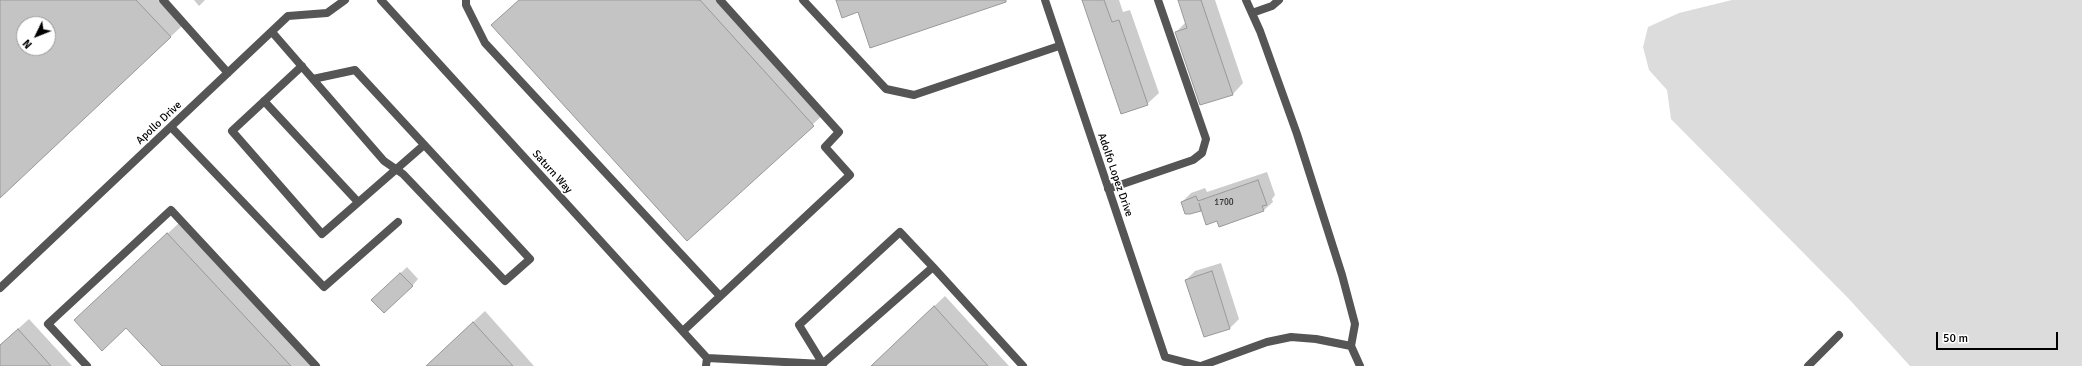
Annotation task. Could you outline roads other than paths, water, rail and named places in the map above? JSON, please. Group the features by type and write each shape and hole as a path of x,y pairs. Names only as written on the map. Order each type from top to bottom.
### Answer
{"lane":[{"path":"163,0 228,73"},
{"name":"Apollo Drive","path":"0,288 288,16 327,13 345,0"},
{"name":"Saturn Way","path":"381,0 683,331 707,362"},
{"path":"683,331 850,175 825,147 839,132 720,0"},
{"path":"803,0 886,89 914,95 1059,46"},
{"name":"Adolfo Lopez Drive","path":"1045,0 1059,46 1165,357 1201,366"},
{"path":"1108,189 1188,162 1202,153 1206,139 1158,0"},
{"path":"1246,0 1297,134 1342,276 1355,324 1351,346 1360,366"},
{"path":"1252,13 1272,6 1279,0"},
{"path":"467,2 485,43 720,296"},
{"path":"272,32 384,161 402,174 505,281 530,259 355,70 313,79"},
{"path":"302,66 232,131 322,234 424,145"},
{"path":"264,101 358,202"},
{"path":"171,127 324,287 398,222"},
{"path":"86,366 48,324 171,210 316,366"},
{"path":"822,365 799,324 900,232 1022,366"},
{"path":"707,362 822,365 933,267"},
{"path":"1808,366 1839,335"},
{"path":"1201,366 1267,342 1291,337 1316,339 1351,346"}]}
